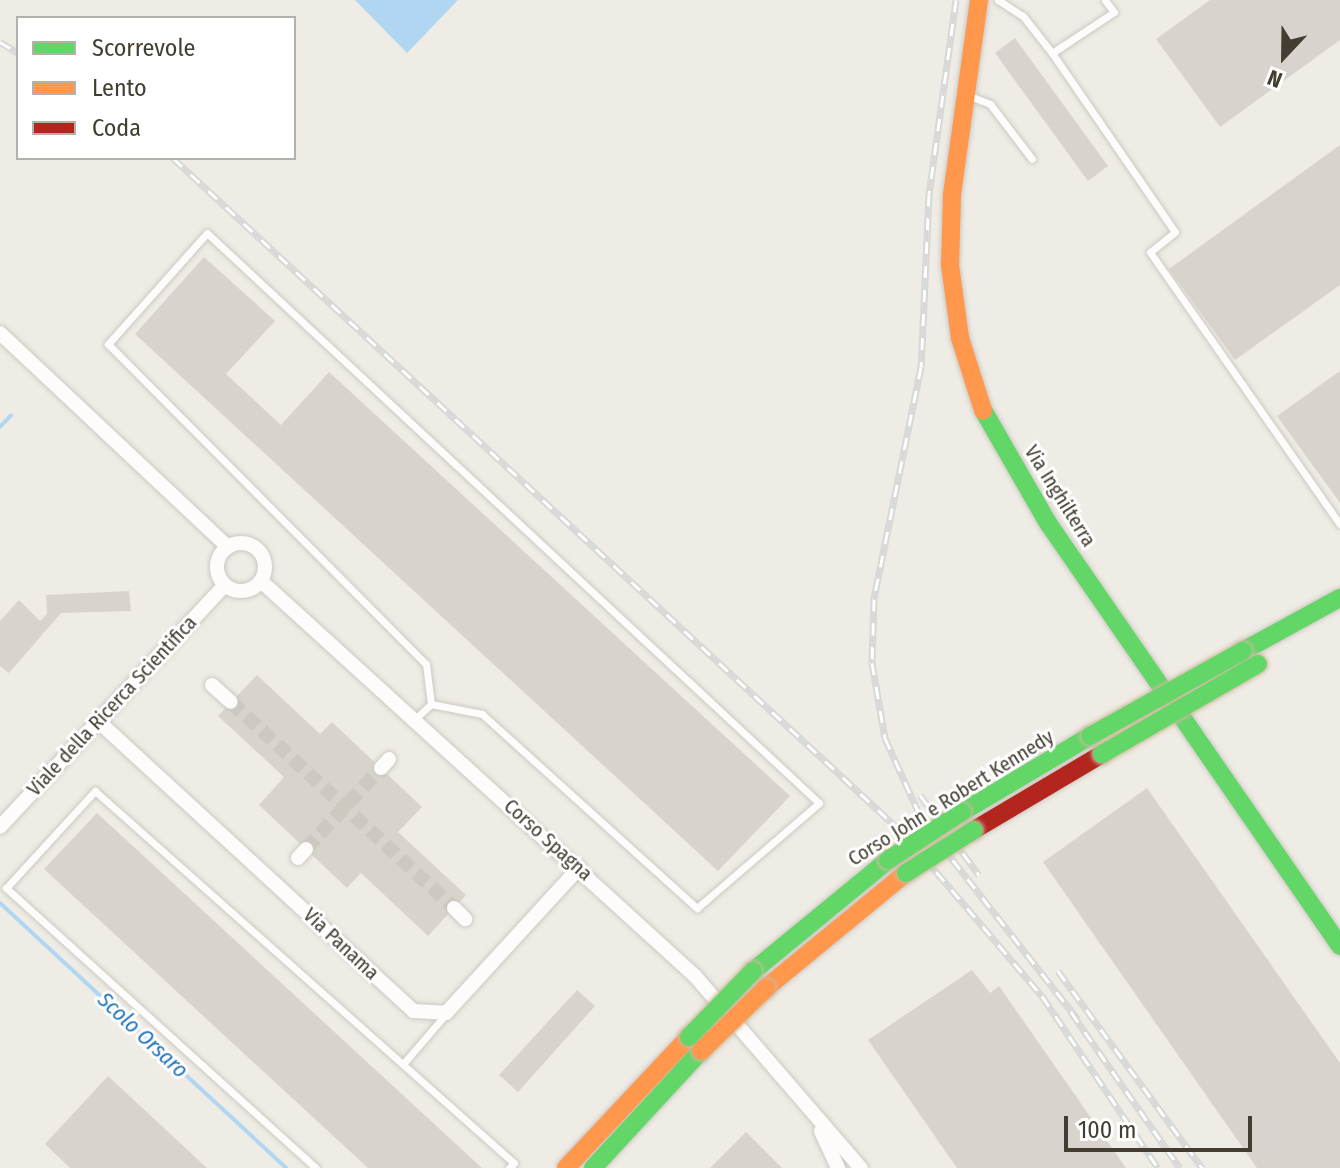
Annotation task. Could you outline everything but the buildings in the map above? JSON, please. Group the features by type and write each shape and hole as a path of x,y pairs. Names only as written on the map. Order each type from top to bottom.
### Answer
{"main road":[{"name":"Via Inghilterra","path":"979,0 966,95 950,265 960,338 984,412 1048,523 1340,946"},
{"name":"Corso John e Robert Kennedy","path":"593,1168 753,971 888,860 1090,736 1340,598"},
{"name":"Corso John e Robert Kennedy","path":"566,1168 695,1044 906,873 1102,754 1340,617"}],"street":[{"path":"0,333 228,547 257,549 264,560 261,581 241,592 225,585 216,567 228,547"},
{"name":"Corso Spagna","path":"261,581 695,976 861,1168"},
{"name":"Viale della Ricerca Scientifica","path":"0,827 225,585"},
{"path":"212,685 231,702"},
{"name":"Via Panama","path":"98,721 413,1011 446,1013"},
{"path":"446,1013 579,868"},
{"path":"454,908 465,919"},
{"name":"Corso Spagna","path":"816,1119 838,1168"}],"lane":[{"path":"998,0 1023,16 1052,53 1175,232 1150,252 1340,524"},
{"path":"1052,53 1114,12 1105,0"},
{"path":"966,95 990,104 1032,159"},
{"path":"207,233 819,803 697,908 482,714 431,704 426,664 108,344 207,233"},
{"path":"415,719 431,704"},
{"path":"316,1168 6,888 95,791 514,1163 509,1168"},
{"path":"403,1064 446,1013"}],"water":[{"path":"355,0 458,0 407,53"}],"waterway":[{"name":"Scolo Orsaro","path":"0,427 11,415"},
{"name":"Scolo Orsaro","path":"0,903 286,1168"}],"tunnel":[{"path":"231,702 454,908"},
{"path":"306,849 381,768"}],"railway":[{"path":"956,0 929,194 921,367 874,599 872,663 885,738 923,822 1078,1020"},
{"path":"0,42 16,52"},
{"path":"175,160 905,835 1042,996 1158,1168"},
{"path":"920,795 979,875"},
{"path":"1058,971 1202,1168"},
{"path":"1071,1012 1180,1168"}],"traffic: fast":[{"path":"983,410 1048,523 1340,946"},
{"path":"1243,651 1340,598"},
{"path":"1090,736 1243,651"},
{"path":"1102,754 1258,664"},
{"path":"962,812 1090,736"},
{"path":"888,860 962,812"},
{"path":"906,873 974,830"},
{"path":"753,971 888,860"},
{"path":"689,1037 753,971"},
{"path":"593,1168 701,1051"}],"traffic: slow":[{"path":"979,0 952,195 950,265 960,338 983,410"},
{"path":"766,988 906,873"},
{"path":"701,1051 766,988"},
{"path":"566,1168 689,1037"}],"traffic: jam":[{"path":"974,830 1102,754"}]}
